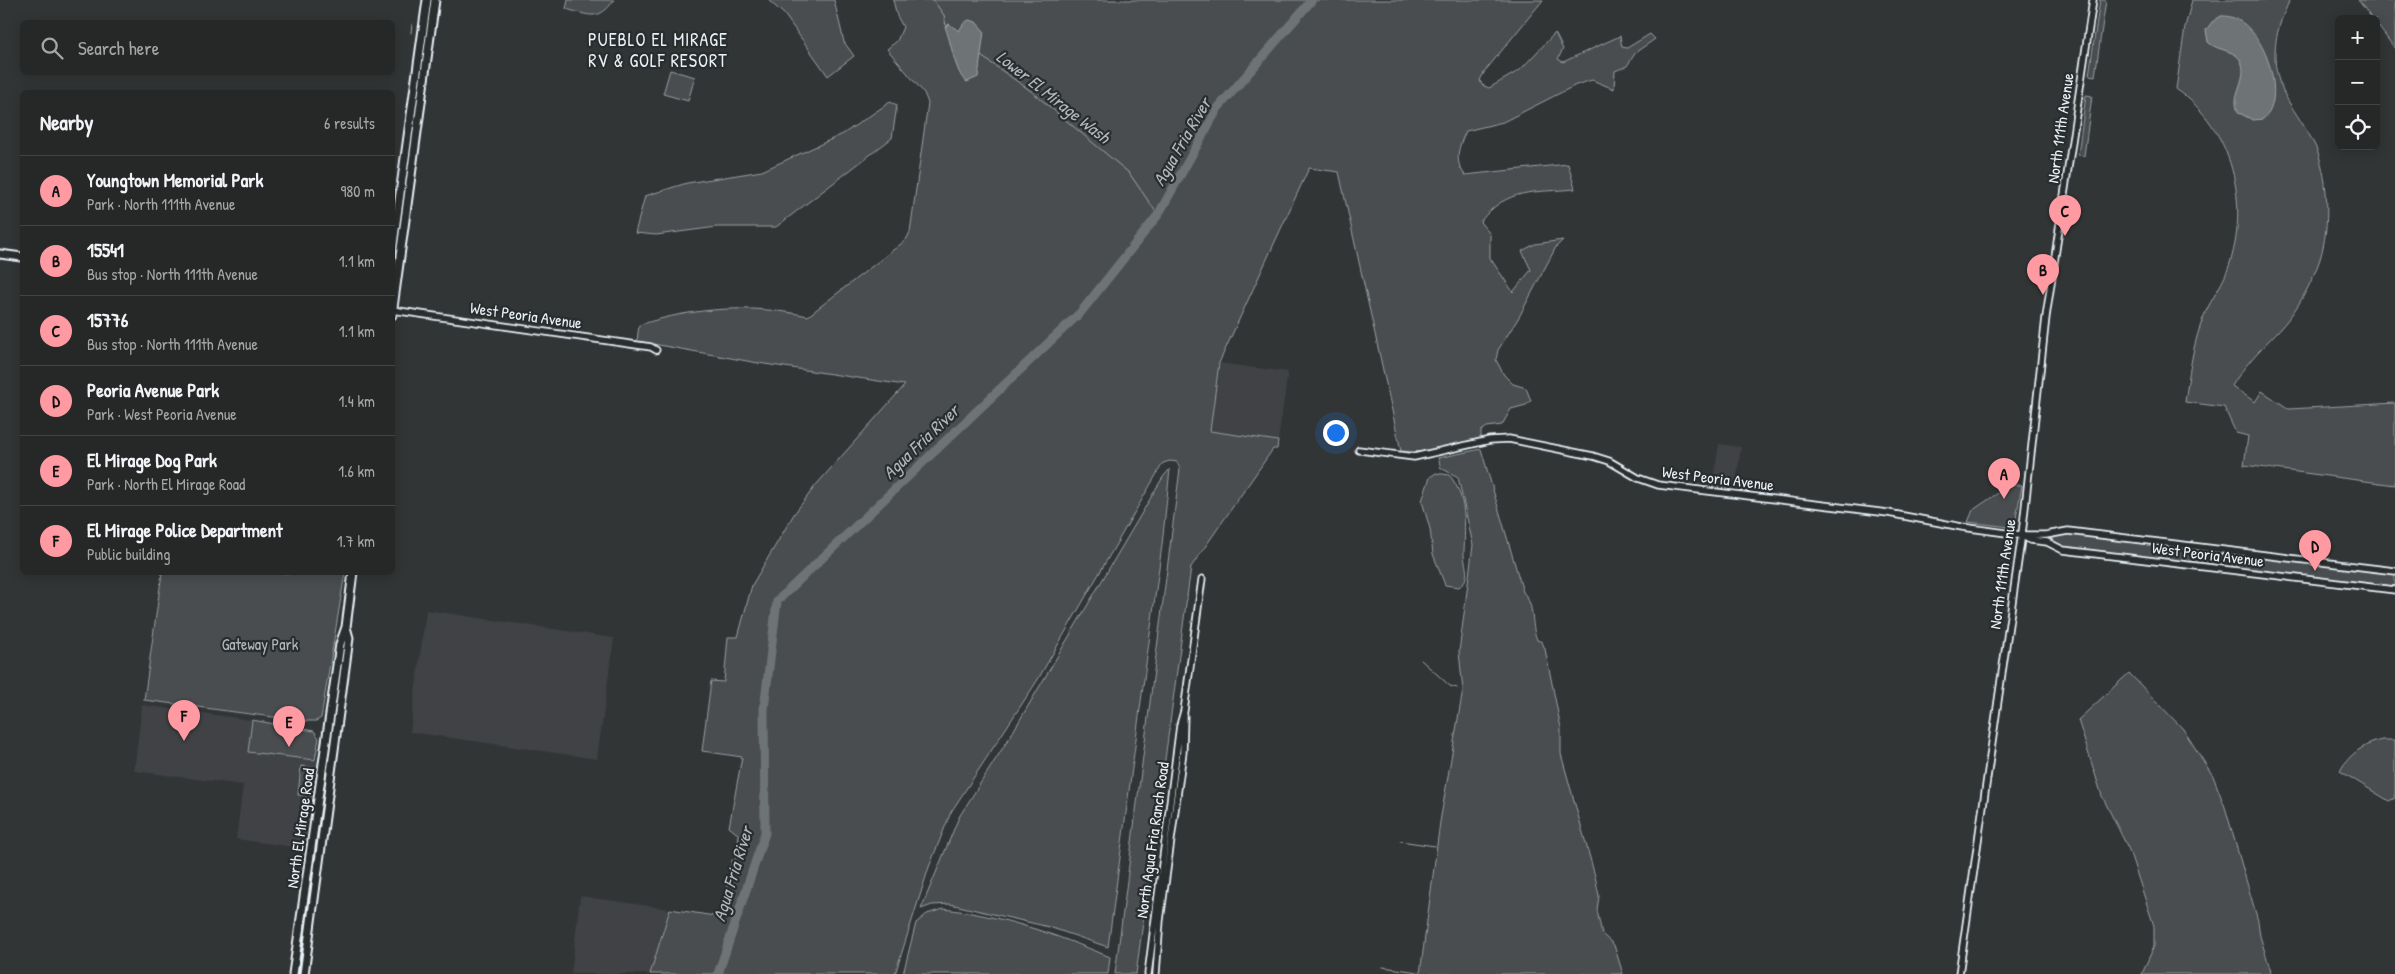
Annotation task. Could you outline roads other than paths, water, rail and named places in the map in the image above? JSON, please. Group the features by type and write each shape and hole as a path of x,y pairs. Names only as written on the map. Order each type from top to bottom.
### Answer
{"main road":[{"path":"395,229 427,0"},
{"path":"395,295 435,0"},
{"path":"0,254 20,257"},
{"name":"North El Mirage Road","path":"304,974 349,638 346,627 353,575"},
{"name":"North El Mirage Road","path":"294,974 340,637 346,627"},
{"path":"340,637 349,638"}],"street":[{"name":"North 111th Avenue","path":"1959,974 2022,535 2046,318 2093,0"},
{"name":"West Peoria Avenue","path":"395,310 651,347 656,350"},
{"name":"West Peoria Avenue","path":"1359,450 1414,457 1490,440 1509,439 1593,456 1609,461 1638,478 1658,485 1888,513 1962,527 2022,535 2046,535 2068,531 2395,571"},
{"name":"West Peoria Avenue","path":"2022,535 2030,540 2047,542 2063,550 2395,590"},
{"name":"North Agua Fria Ranch Road","path":"1156,974 1160,920 1183,752 1184,711 1202,579"},
{"name":"North Agua Fria Ranch Road","path":"1148,974 1180,725 1184,711"}],"waterway":[{"name":"Lower El Mirage Wash","path":"933,0 944,15 946,26"},
{"name":"Agua Fria River","path":"718,974 765,833 764,709 777,601 1081,312 1158,215 1218,108 1312,0"},
{"path":"411,33 412,24"},
{"name":"Lower El Mirage Wash","path":"981,56 1031,91 1129,173 1158,215"},
{"path":"1421,660 1450,686 1457,688"},
{"path":"1400,841 1435,846"},
{"path":"1383,967 1418,972"}],"place":[{"name":"15776","path":"2065,236"},
{"name":"15541","path":"2043,295"},
{"name":"Youngtown Memorial Park","path":"2004,499"},
{"name":"Peoria Avenue Park","path":"2315,571"},
{"name":"El Mirage Police Department","path":"184,741"},
{"name":"El Mirage Dog Park","path":"289,747"}],"district":[{"name":"PUEBLO EL MIRAGE RV & GOLF RESORT","path":"658,50"}],"park label":[{"name":"Gateway Park","path":"260,644"}]}
